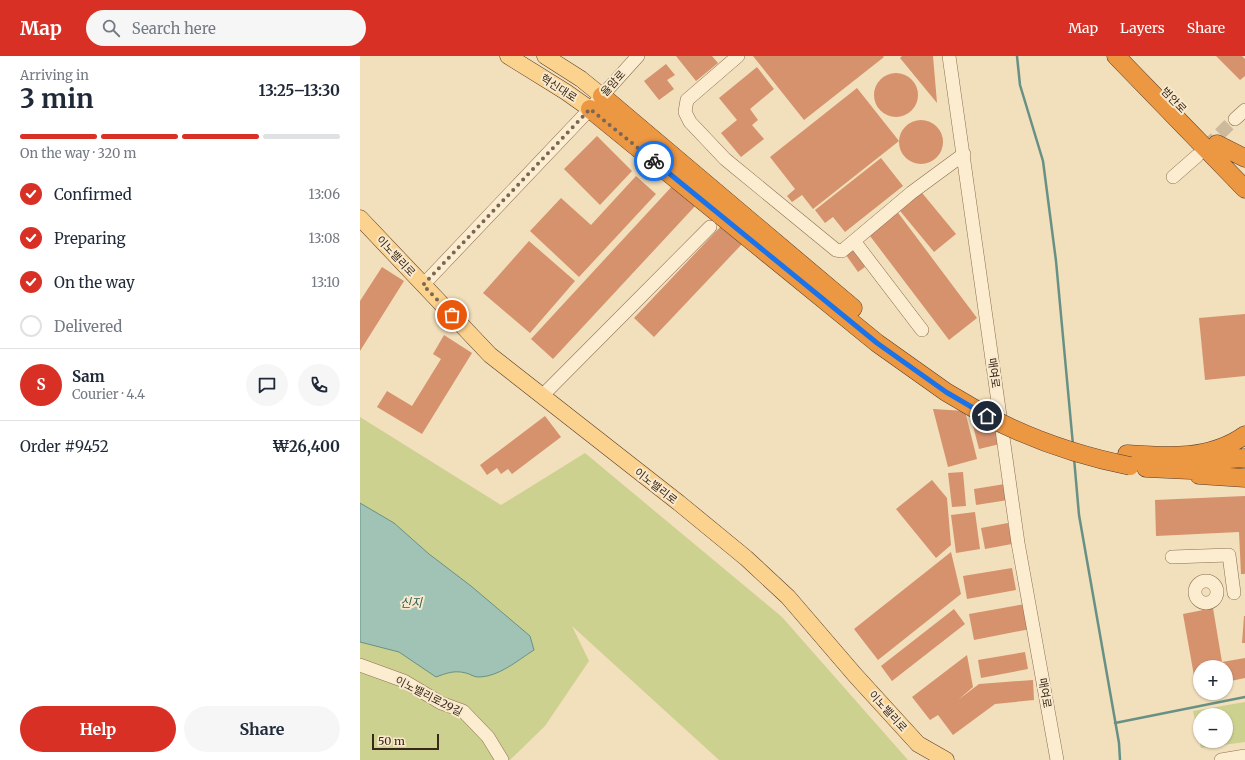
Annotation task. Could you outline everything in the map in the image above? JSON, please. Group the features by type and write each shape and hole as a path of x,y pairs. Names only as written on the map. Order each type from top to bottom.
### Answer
{"highway":[{"name":"범안로","path":"1116,56 1157,90 1217,144 1245,173"},
{"name":"범안로","path":"1132,56 1188,131"},
{"path":"602,96 793,256 895,345 1008,427 1051,444 1099,460 1162,459 1198,461 1245,458"},
{"name":"혁신대로","path":"590,109 877,343 940,388 988,412"},
{"path":"1188,131 1245,189"},
{"path":"1188,131 1245,203"},
{"path":"1217,144 1245,158"},
{"path":"1129,460 1194,455 1224,446 1245,435"},
{"path":"1129,460 1151,468 1186,474 1245,478"},
{"path":"1151,468 1220,471 1245,468"}],"main road":[{"name":"혁신대로","path":"508,56 566,92 590,109"},
{"path":"545,56 581,79 602,96"},
{"name":"이노밸리로","path":"360,218 490,355 679,503 746,558 788,597 855,675 918,744 946,760"}],"street":[{"path":"738,56 687,100 685,112 690,122 725,159 836,250 842,251 911,193 964,154"},
{"name":"매여로","path":"949,56 1018,543 1057,760"},
{"name":"율암로","path":"423,285 590,109 636,58"},
{"path":"1235,119 1245,110"},
{"path":"1173,177 1196,156"},
{"path":"542,396 710,227"},
{"path":"854,241 922,330"},
{"path":"1172,557 1229,555 1240,593 1218,592"},
{"name":"이노밸리로29길","path":"360,665 404,681 441,703 463,711 488,737 502,760"},
{"path":"1221,760 1245,756"}],"green space":[{"path":"360,417 501,505 585,453 782,617 908,760 719,760 572,626 589,661 545,726 510,760 360,760"},
{"path":"1245,702 1245,742 1233,744 1233,708 1210,708"}],"water":[{"name":"신지","path":"360,503 394,523 429,554 471,586 530,636 534,650 501,671 486,676 475,677 462,672 454,672 436,677 399,652 360,642"}],"building":[{"path":"676,56 712,56 718,63 696,81"},
{"path":"753,56 883,56 884,57 804,120"},
{"path":"902,56 933,56 937,103 900,58"},
{"path":"1216,56 1242,56 1245,59 1245,76 1240,80"},
{"path":"666,64 675,75 667,80 674,89 659,100 644,81"},
{"path":"757,67 774,89 750,109 758,120 752,125 764,139 741,157 721,133 737,120 719,98"},
{"path":"896,73 908,77 914,83 918,95 914,107 908,113 896,117 884,113 878,107 874,95 878,83 884,77"},
{"path":"857,88 899,141 813,209 802,195 792,202 787,196 795,189 770,157"},
{"path":"921,120 933,124 939,130 943,142 939,154 933,160 921,164 909,160 903,154 899,142 903,130 909,124"},
{"path":"597,136 632,171 600,205 564,169"},
{"path":"881,158 903,186 845,232 833,217 825,223 815,210"},
{"path":"636,176 656,194 579,277 530,231 561,198 591,225"},
{"path":"675,183 697,204 553,359 531,339"},
{"path":"918,188 956,234 934,252 896,206"},
{"path":"896,210 977,318 949,340 867,232"},
{"path":"723,224 743,243 654,337 634,318"},
{"path":"529,241 575,281 530,333 483,293"},
{"path":"854,250 865,267 858,272 846,255"},
{"path":"382,267 404,281 360,351 360,301"},
{"path":"1245,314 1245,376 1205,380 1199,318"},
{"path":"444,335 472,353 422,434 377,407 387,391 412,406 441,359 433,354"},
{"path":"933,409 965,411 977,459 948,467"},
{"path":"545,416 561,437 512,474 508,469 501,474 497,468 487,475 480,465"},
{"path":"979,421 996,429 1000,444 979,449 972,422"},
{"path":"963,472 966,506 952,507 948,473"},
{"path":"932,480 947,498 951,545 936,558 896,509"},
{"path":"1005,484 1008,500 976,505 974,489"},
{"path":"1245,496 1245,574 1241,574 1239,532 1156,536 1155,500"},
{"path":"975,512 980,549 956,553 951,515"},
{"path":"1008,523 1012,544 985,549 981,528"},
{"path":"951,552 961,594 878,660 854,629"},
{"path":"1012,568 1016,590 967,599 963,576"},
{"path":"1025,604 1030,629 974,640 969,614"},
{"path":"1213,608 1222,660 1193,660 1193,670 1183,614"},
{"path":"954,609 965,624 892,681 881,666"},
{"path":"1244,616 1245,643 1242,643"},
{"path":"1025,652 1028,669 981,678 978,660"},
{"path":"967,655 973,687 958,700 979,684 1033,680 1034,700 995,704 953,735 938,715 930,720 912,697"},
{"path":"1245,658 1245,678 1233,681 1233,660"}],"waterway":[{"path":"1017,56 1020,85 1043,161 1056,261 1073,445"},
{"path":"1074,458 1079,515 1119,743 1120,760"},
{"path":"1115,723 1245,697"}],"tunnel":[{"path":"1206,147 1235,119"}],"way so far":[{"path":"452,315 423,285 590,109 654,161"}],"route":[{"path":"654,161 877,343 946,392 987,416"}]}
